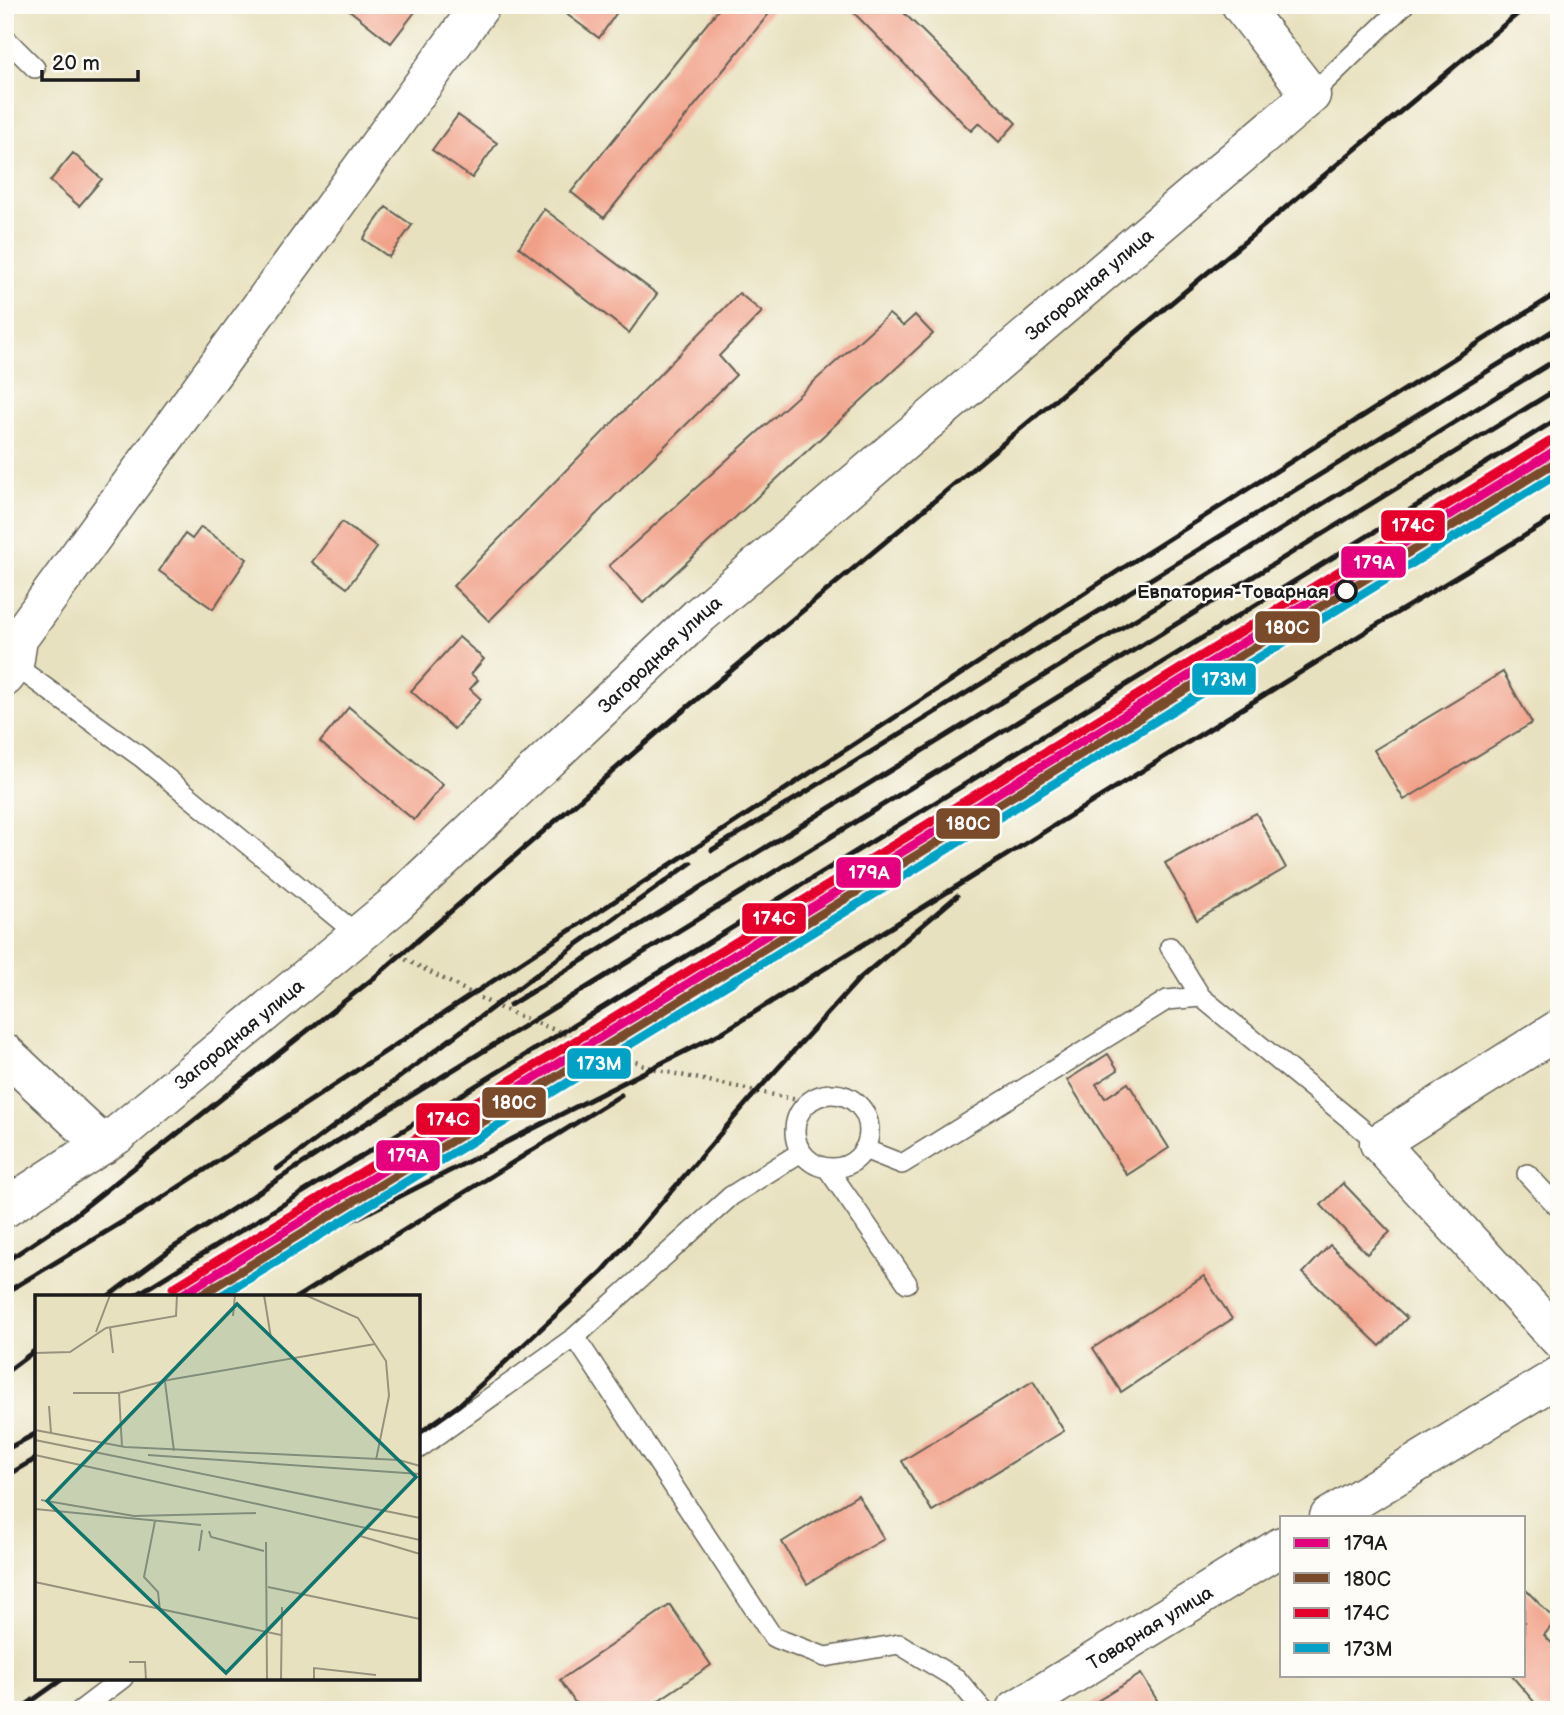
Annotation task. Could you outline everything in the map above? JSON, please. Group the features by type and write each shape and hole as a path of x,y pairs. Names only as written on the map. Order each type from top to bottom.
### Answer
{"street":[{"path":"10,671 18,639 481,5"},
{"path":"1241,5 1311,95"},
{"name":"Загородная улица","path":"5,1208 103,1144 392,907 700,615 1311,95"},
{"path":"1559,1029 1379,1143 1559,1339"},
{"path":"5,1054 103,1144"},
{"path":"1331,1516 1559,1376"},
{"name":"Товарная улица","path":"1016,1710 1280,1547"}],"lane":[{"path":"1311,95 1404,5"},
{"path":"5,38 35,68"},
{"path":"10,671 141,757 358,935"},
{"path":"1170,947 1201,997 1379,1143"},
{"path":"864,1149 902,1164 1167,1000 1201,997"},
{"path":"831,1093 854,1100 868,1120 869,1132 864,1149 851,1163 828,1169 816,1165 801,1152 794,1136 795,1123 807,1102 831,1093"},
{"path":"420,1448 575,1337 732,1196 801,1152"},
{"path":"828,1169 906,1283"},
{"path":"1527,1174 1559,1208"},
{"path":"575,1337 773,1637 825,1657 899,1644 957,1679 982,1710"},
{"path":"81,1710 120,1680"}],"path":[{"path":"358,935 502,1009 653,1069 807,1102"}],"building":[{"path":"343,5 407,5 415,12 391,43"},
{"path":"554,5 622,5 599,38"},
{"path":"722,5 776,5 604,218 571,192"},
{"path":"846,5 896,5 1016,123 999,142 979,123 971,131"},
{"path":"458,115 497,143 472,178 432,150"},
{"path":"73,153 102,179 79,206 50,181"},
{"path":"386,207 412,225 389,257 363,239"},
{"path":"544,209 657,294 629,333 519,247"},
{"path":"739,293 762,312 719,356 736,375 489,621 453,586"},
{"path":"889,314 903,326 915,315 933,334 643,603 609,566"},
{"path":"342,522 377,548 347,588 312,562"},
{"path":"201,527 247,559 213,609 159,571 185,534 192,539"},
{"path":"459,637 484,659 471,674 478,680 470,689 481,699 454,729 411,691"},
{"path":"1503,672 1532,723 1404,800 1374,750"},
{"path":"349,707 443,785 414,820 320,742"},
{"path":"1256,813 1286,868 1197,920 1165,863"},
{"path":"1108,1054 1118,1070 1096,1084 1105,1098 1128,1083 1169,1148 1127,1175 1067,1080"},
{"path":"1343,1183 1390,1232 1367,1254 1321,1205"},
{"path":"1330,1245 1407,1318 1380,1346 1303,1273"},
{"path":"1204,1276 1232,1319 1121,1392 1093,1348"},
{"path":"1033,1381 1064,1431 932,1511 902,1461"},
{"path":"858,1495 884,1539 807,1584 782,1542"},
{"path":"1526,1590 1556,1621 1544,1635 1559,1651 1559,1710 1541,1710 1512,1676 1526,1676"},
{"path":"670,1605 711,1665 644,1710 580,1710 560,1680"},
{"path":"1141,1674 1163,1710 1083,1710"}],"railway":[{"path":"5,1262 71,1218 375,977 672,720 1528,5"},
{"path":"5,1293 162,1198 1115,573 1559,292"},
{"path":"712,850 1559,327"},
{"path":"510,1005 1559,358"},
{"path":"110,1295 174,1247 336,1142 1559,388"},
{"path":"136,1295 1559,418"},
{"path":"399,1189 1559,475"},
{"path":"206,1295 721,1033 1370,629 1559,515"},
{"path":"277,1169 572,948 691,863"},
{"path":"420,1433 459,1405 603,1271 750,1099 859,979 957,896"},
{"path":"300,1295 621,1095"},
{"path":"5,1373 35,1350"},
{"path":"5,1450 35,1434"},
{"path":"5,1477 35,1459"},
{"path":"19,1710 61,1680"}],"transit line":[{"name":"174С","path":"173,1288 1554,439"},
{"name":"179А","path":"181,1295 1559,448"},
{"name":"180С","path":"201,1295 1559,460"},
{"name":"173М","path":"222,1295 1559,473"}],"place":[{"name":"Евпатория-Товарная","path":"1346,591"}]}
